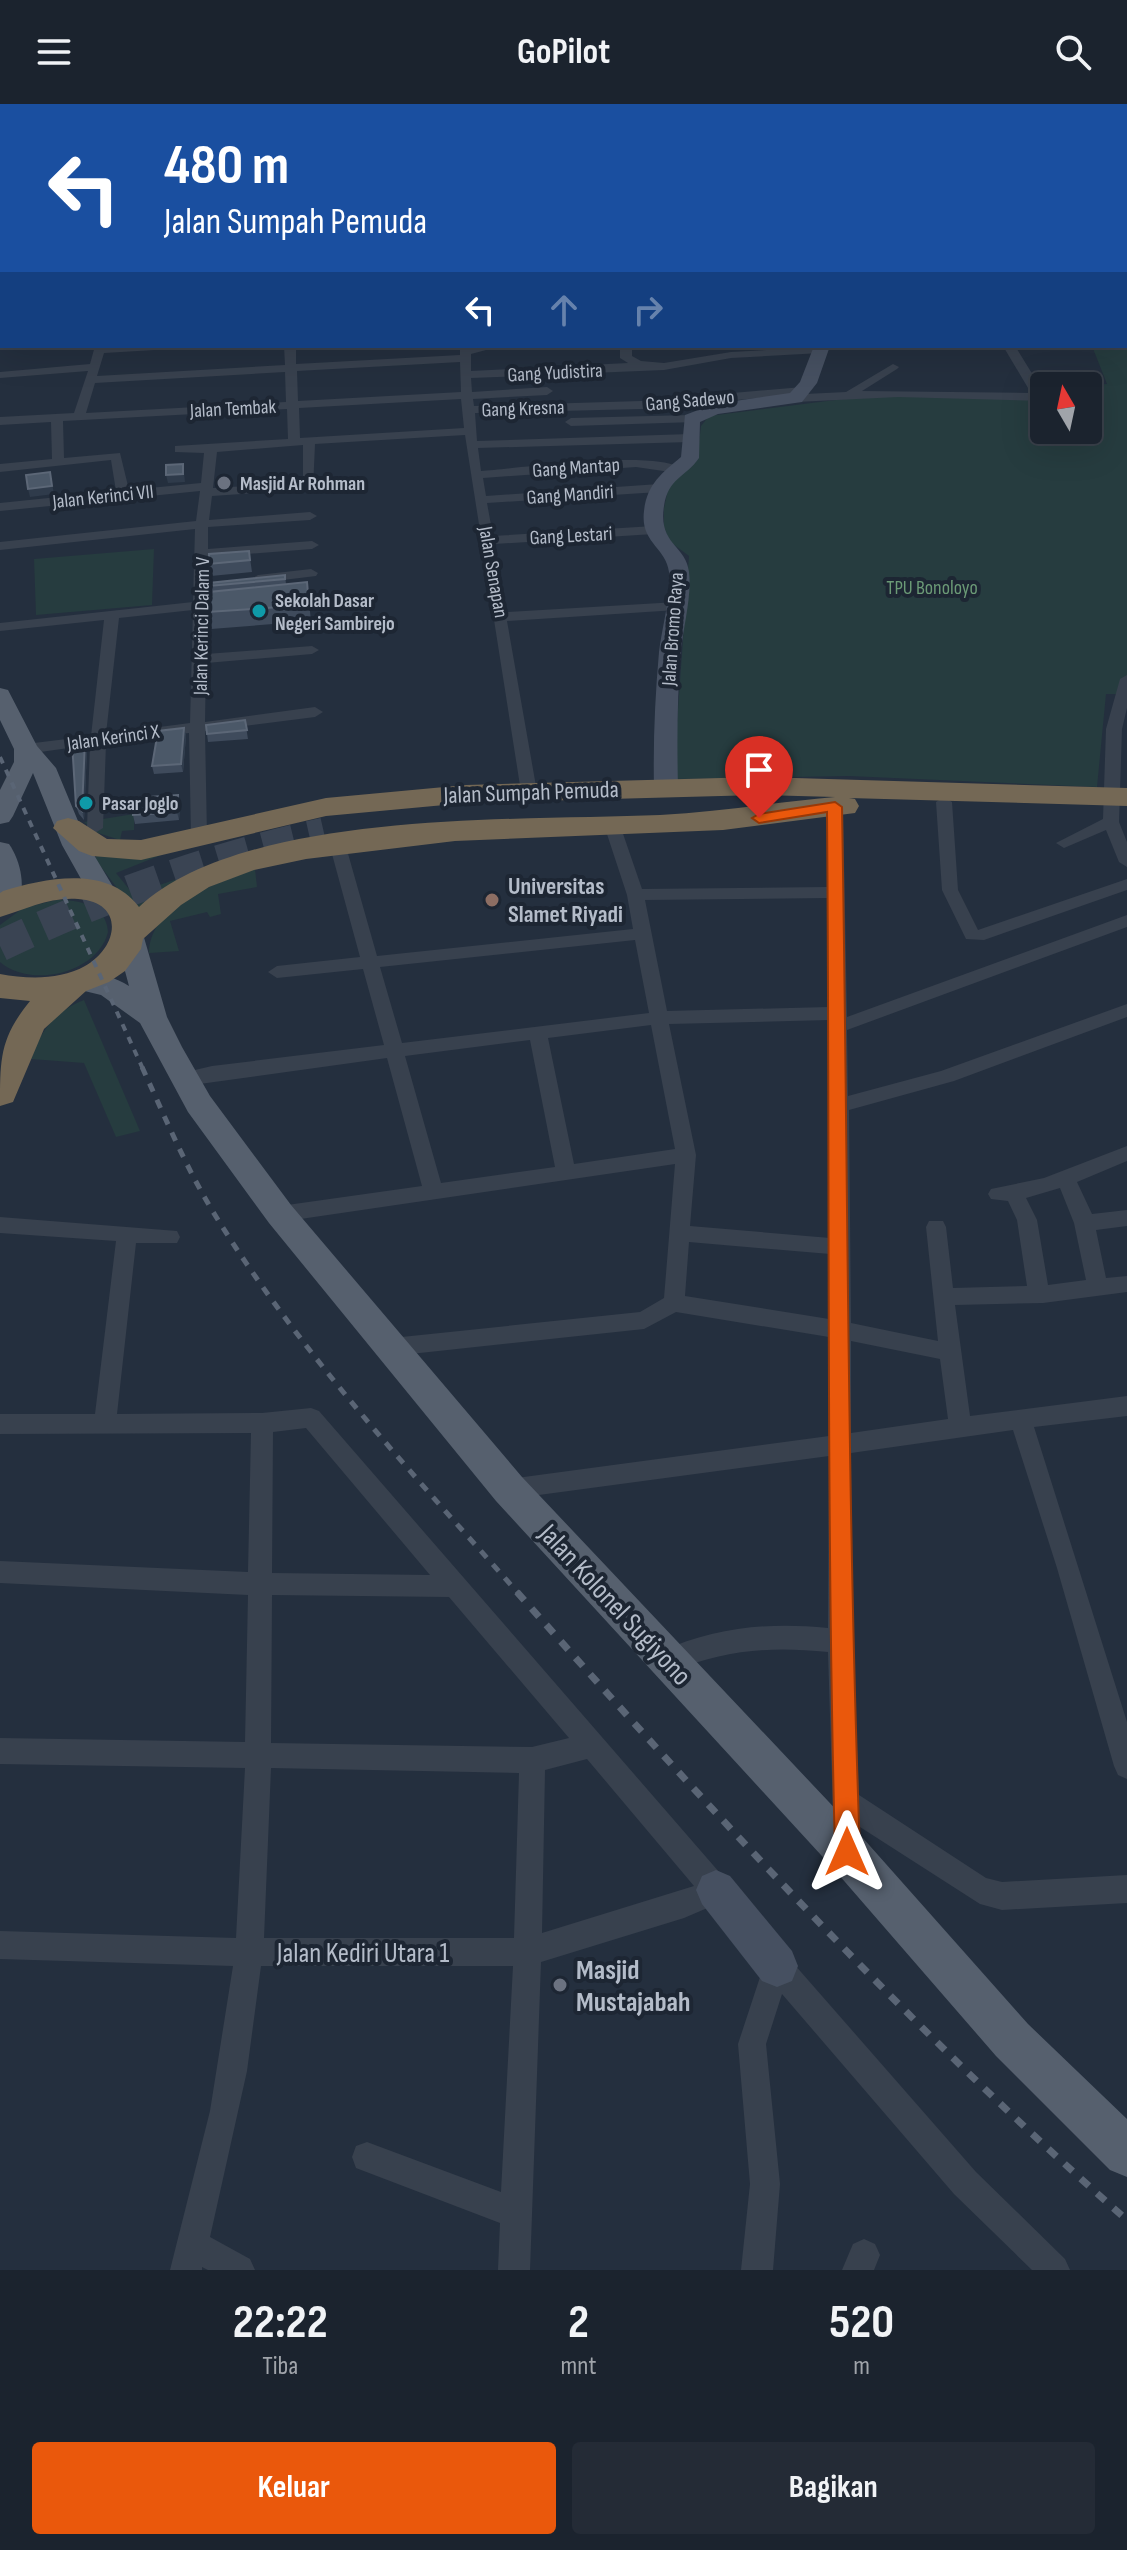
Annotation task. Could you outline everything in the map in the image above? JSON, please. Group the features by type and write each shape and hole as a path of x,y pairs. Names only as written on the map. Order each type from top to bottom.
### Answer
{"highway":[{"name":"Jalan Sumpah Pemuda","path":"75,824 90,844 123,850 153,849 326,807 403,798 773,786 833,801 944,802 1006,795"},
{"name":"Jalan Sumpah Pemuda","path":"19,1035 52,999 117,957 129,934 171,897 208,876 279,854 327,832 407,834 759,818 833,801 1006,795 1116,805"},
{"path":"327,832 398,810 752,796 833,801"},
{"path":"327,832 395,822 491,816 833,801"},
{"path":"3,904 49,888 79,888 104,895 121,909 129,934"},
{"path":"0,1093 19,1035 1,987 51,990 82,981"}],"main road":[{"path":"654,530 659,488 690,458 691,428 714,409 799,394 821,348"},
{"name":"Jalan Bromo Raya","path":"654,530 656,538 677,563 677,606 670,653 665,743 666,788"},
{"path":"0,695 26,749 43,768 75,824 75,845 104,895"},
{"path":"1,814 26,762 26,749"},
{"path":"1,814 12,805 34,802 75,824"},
{"path":"1,855 9,884 3,904"},
{"name":"Jalan Kolonel Sugiyono","path":"129,934 152,1017 185,1079 199,1104 280,1214 509,1489 669,1660 848,1827 1012,2040 1127,2153"},
{"name":"Jalan Kolonel Sugiyono","path":"82,981 109,986 152,1017"},
{"path":"716,1890 777,1966"}],"street":[{"path":"328,104 407,104"},
{"path":"79,417 100,348"},
{"path":"290,348 294,442"},
{"path":"465,360 491,348"},
{"path":"626,348 626,358 645,366"},
{"name":"Gang Yudistira","path":"465,360 645,366 687,363 727,355 821,348"},
{"path":"1010,348 1030,379"},
{"path":"0,375 465,360 580,365"},
{"name":"Jalan Senapan","path":"465,360 476,475 501,617 518,741 529,792"},
{"path":"847,395 893,367"},
{"name":"Jalan Tembak","path":"0,421 547,391"},
{"name":"Gang Sadewo","path":"578,407 799,394 1030,397"},
{"path":"564,442 578,407"},
{"name":"Gang Kresna","path":"469,410 578,407"},
{"path":"57,418 58,462"},
{"path":"571,422 691,428"},
{"path":"179,449 309,441 471,438 564,442 691,428"},
{"name":"Jalan Kerinci VII","path":"0,507 123,493 309,486 309,441"},
{"name":"Jalan Kerinci Dalam V","path":"199,836 196,775 201,659 210,583 203,553 202,524 211,449"},
{"path":"0,468 118,457 123,493"},
{"name":"Gang Mantap","path":"476,475 636,463 677,469"},
{"name":"Gang Mandiri","path":"481,500 659,488"},
{"name":"Jalan Kerinci VII","path":"0,546 202,524 310,516"},
{"name":"Gang Lestari","path":"488,540 654,530"},
{"path":"203,553 312,545"},
{"path":"249,579 311,573"},
{"path":"0,627 207,602"},
{"path":"501,617 677,606"},
{"path":"75,824 98,738 112,614"},
{"path":"201,659 312,650"},
{"path":"1127,679 1114,729 1116,805 1127,862"},
{"name":"Jalan Kerinci X","path":"26,749 315,712"},
{"path":"833,801 840,1247 841,1641 848,1827 991,1893 1127,1889"},
{"path":"944,802 950,890 972,935 978,936 1127,884"},
{"path":"1064,843 1116,805"},
{"path":"612,825 635,895 686,1155 674,1303"},
{"path":"327,832 397,1051 434,1192"},
{"path":"635,895 835,892"},
{"path":"185,1079 660,1018 837,1020 1127,921"},
{"path":"277,972 642,934"},
{"path":"837,1105 860,1102 918,1084 1127,1010"},
{"path":"538,1033 566,1173"},
{"path":"1039,1294 1027,1220 1006,1194 1065,1178 1127,1153"},
{"path":"280,1214 686,1155"},
{"path":"1065,1178 1078,1202 1098,1288"},
{"path":"1084,1223 1127,1218"},
{"path":"0,1225 170,1237"},
{"path":"936,1227 960,1426"},
{"path":"679,1233 840,1247"},
{"path":"105,1421 127,1234"},
{"path":"943,1297 1039,1294 1127,1284"},
{"path":"392,1347 644,1320 674,1303 840,1330 949,1352"},
{"path":"509,1489 960,1426 1127,1406"},
{"path":"0,1424 105,1421 262,1423 311,1418 716,1890"},
{"path":"1020,1418 1120,1717 1127,1766"},
{"path":"239,2270 189,2258 221,2123 248,1952 259,1757 262,1423"},
{"path":"0,1572 259,1584 453,1586"},
{"path":"669,1660 716,1641 812,1638 841,1641"},
{"path":"0,1751 532,1760 593,1745"},
{"path":"514,2270 516,2135 528,1952 532,1760"},
{"name":"Jalan Kediri Utara 1","path":"0,1945 248,1952 528,1952 684,1904 716,1890"},
{"path":"757,2270 765,2184 752,2044 777,1966"},
{"path":"777,1966 965,2183 1054,2270"},
{"path":"367,2157 515,2213"}],"green space":[{"name":"TPU Bonoloyo","path":"1093,348 1127,348 1127,694 1106,694 1097,787 849,776 673,779 689,556 669,541 664,527 664,508 670,480 697,458 701,426 709,416 867,396 1030,398 1030,444 1102,444 1102,384 1107,384"},
{"path":"154,549 152,605 36,615 34,559"},
{"path":"134,814 134,830 122,831 120,840 95,832 84,822"},
{"path":"171,851 116,873 133,894 218,865 154,903 133,909 95,859 97,855"},
{"path":"255,869 257,887 218,894 221,914 210,917 207,912 170,921 179,951 149,953 152,936 173,909 205,889"},
{"path":"56,900 82,903 102,915 108,932 102,946 78,967 45,975 13,970 0,962 0,925 23,908"},
{"path":"84,1000 140,1131 116,1137 84,1063 31,1059 50,1023"}],"building":[{"path":"183,464 183,474 166,475 166,465"},
{"path":"50,472 52,486 28,489 26,475"},
{"path":"249,551 250,560 209,564 209,554"},
{"path":"285,575 285,579 209,586 209,583"},
{"path":"307,582 309,605 208,612 209,592"},
{"path":"245,720 247,730 207,734 206,725"},
{"path":"184,728 181,764 152,766 158,731"},
{"path":"85,740 82,811 76,806 72,742"},
{"path":"178,795 177,812 133,815 134,798"}],"tunnel":[{"path":"0,946 159,880 240,854 324,833"}],"railway":[{"path":"0,757 143,1069"},
{"path":"142,1067 204,1197 283,1315 359,1411 519,1594"},
{"path":"517,1592 737,1836 888,1994 1127,2220"}],"place":[{"name":"Masjid Ar Rohman","path":"224,483"},
{"name":"Sekolah Dasar Negeri Sambirejo","path":"259,611"},
{"name":"Pasar Joglo","path":"86,803"},
{"name":"Universitas Slamet Riyadi","path":"492,900"},
{"name":"Masjid Mustajabah","path":"560,1985"}],"route":[{"path":"759,818 835,807 840,1183 840,1623 847,1852"}]}
